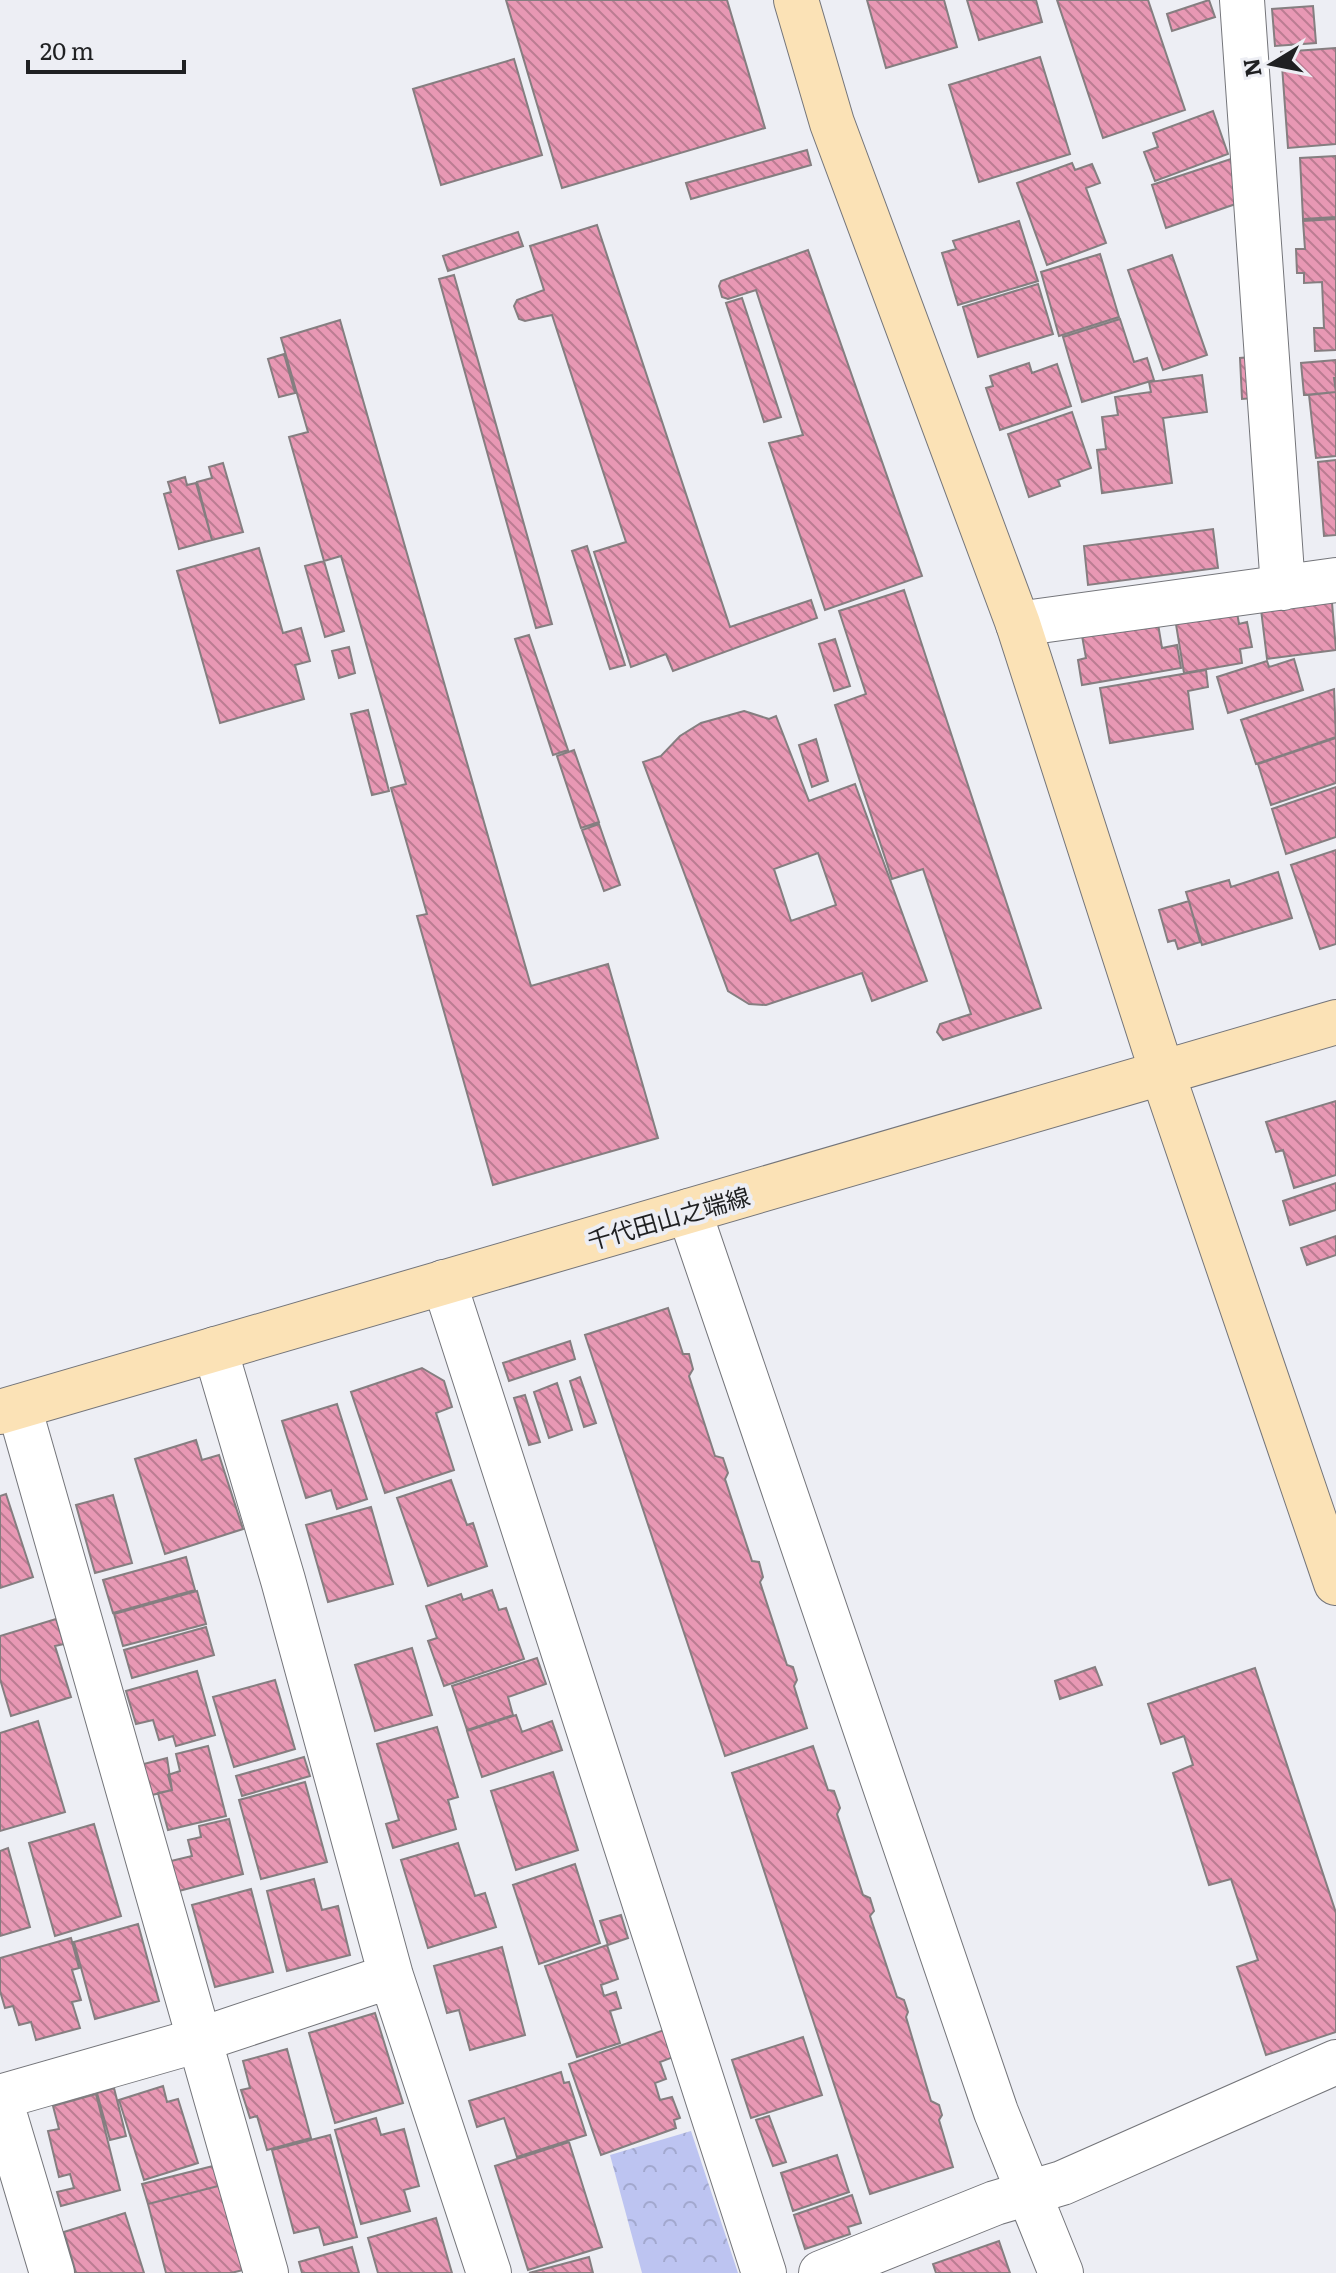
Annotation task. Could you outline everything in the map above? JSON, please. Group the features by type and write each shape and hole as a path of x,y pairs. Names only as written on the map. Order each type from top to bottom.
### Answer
{"street":[{"path":"796,0 832,123 1018,624 1162,1072 1336,1583"},
{"path":"1242,0 1283,588"},
{"path":"1018,624 1336,580"},
{"name":"千代田山之端線","path":"10,1409 1336,1022"},
{"path":"689,1211 1027,2194 1061,2273"},
{"path":"444,1282 764,2273"},
{"path":"215,1349 283,1580 391,1976 489,2273"},
{"path":"10,1409 266,2273"},
{"path":"52,2273 0,2098 199,2040 391,1976"},
{"path":"821,2273 995,2203 1062,2183 1336,2062"}],"green space":[{"path":"691,2131 738,2273 642,2273 610,2155"}],"building":[{"path":"506,0 727,0 765,128 562,188"},
{"path":"867,0 944,0 957,47 886,68"},
{"path":"967,0 1036,0 1042,22 979,40"},
{"path":"1057,0 1148,0 1185,110 1103,138"},
{"path":"1209,0 1215,17 1172,31 1167,14"},
{"path":"1313,6 1316,43 1275,46 1272,9"},
{"path":"1336,48 1336,144 1288,148 1281,52"},
{"path":"1040,57 1070,154 979,182 949,85"},
{"path":"514,59 542,155 441,185 413,89"},
{"path":"1213,111 1228,154 1155,181 1144,152 1158,147 1153,133"},
{"path":"807,150 811,165 691,199 686,183"},
{"path":"1240,156 1253,198 1166,228 1152,185"},
{"path":"1336,156 1336,217 1303,219 1300,158"},
{"path":"1072,163 1075,170 1092,164 1100,183 1086,188 1106,243 1047,265 1017,183"},
{"path":"1336,219 1336,350 1315,351 1314,328 1324,328 1322,282 1304,283 1304,273 1297,273 1296,249 1305,249 1303,221"},
{"path":"1019,221 1038,281 958,305 942,253 956,249 953,241"},
{"path":"597,225 730,627 811,600 817,618 673,671 666,654 631,667 594,552 626,542 552,315 525,321 519,319 514,306 517,300 544,290 530,246"},
{"path":"518,232 523,246 448,271 443,256"},
{"path":"808,250 922,576 825,610 769,443 803,435 756,290 728,299 722,297 719,286 721,281"},
{"path":"1100,254 1119,317 1059,336 1041,272"},
{"path":"1172,255 1207,355 1163,370 1128,270"},
{"path":"454,275 552,624 536,628 439,279"},
{"path":"1038,284 1053,334 978,357 963,307"},
{"path":"742,298 781,417 764,422 726,303"},
{"path":"1120,319 1134,362 1147,358 1154,380 1082,402 1063,337"},
{"path":"340,320 531,986 608,964 658,1138 493,1185 417,916 427,914 391,788 406,784 341,556 324,561 289,437 308,432 281,338"},
{"path":"284,354 295,393 279,397 268,359"},
{"path":"1263,356 1266,397 1242,399 1240,358"},
{"path":"1336,360 1336,392 1304,395 1301,363"},
{"path":"1029,363 1032,373 1057,364 1071,406 1000,430 986,388 993,386 990,376"},
{"path":"1202,375 1207,412 1163,418 1172,483 1102,493 1097,450 1106,449 1102,417 1118,415 1115,397 1151,392 1149,382"},
{"path":"1336,392 1336,456 1316,458 1309,395"},
{"path":"1072,412 1091,468 1058,480 1060,486 1029,497 1008,434"},
{"path":"1336,460 1336,535 1324,536 1318,462"},
{"path":"223,463 243,532 212,540 197,482 212,478 209,467"},
{"path":"185,477 187,485 196,483 212,540 179,549 164,494 171,492 168,482"},
{"path":"1213,529 1218,568 1088,585 1084,546"},
{"path":"587,546 625,665 610,669 572,551"},
{"path":"259,548 283,633 301,628 310,661 295,665 304,699 220,723 177,571"},
{"path":"324,561 344,631 325,637 305,566"},
{"path":"904,590 1041,1008 943,1040 937,1032 940,1024 971,1014 923,869 892,879 835,705 866,694 839,611"},
{"path":"1331,591 1336,650 1267,659 1260,601"},
{"path":"1234,596 1239,624 1247,622 1252,647 1240,649 1242,663 1184,673 1173,606"},
{"path":"1155,606 1162,648 1177,645 1181,668 1082,685 1078,660 1086,658 1079,619"},
{"path":"529,635 568,750 553,755 515,639"},
{"path":"835,639 850,686 834,691 819,644"},
{"path":"349,647 355,673 339,678 332,651"},
{"path":"1294,659 1303,690 1228,713 1217,677 1267,661 1269,667"},
{"path":"1206,670 1208,687 1188,691 1193,729 1110,743 1100,688"},
{"path":"1334,689 1336,737 1256,764 1241,720"},
{"path":"368,710 389,791 372,795 351,714"},
{"path":"744,711 769,719 776,716 809,801 855,784 927,981 872,1001 862,973 766,1005 749,1004 728,991 643,762 661,756 680,736 701,723","holes":["818,853 836,905 791,921 774,869"]},
{"path":"1336,738 1336,783 1271,805 1258,764"},
{"path":"816,739 828,781 812,787 799,745"},
{"path":"574,750 599,822 581,828 557,756"},
{"path":"1336,787 1336,837 1286,854 1272,809"},
{"path":"599,824 620,885 604,891 582,830"},
{"path":"1336,850 1336,944 1320,949 1291,865"},
{"path":"1278,872 1292,918 1202,945 1186,892 1229,880 1231,887"},
{"path":"1189,901 1200,942 1178,949 1175,940 1168,942 1159,910"},
{"path":"1336,1101 1336,1175 1294,1188 1283,1150 1276,1152 1266,1122"},
{"path":"1336,1183 1336,1210 1290,1225 1283,1201"},
{"path":"1336,1236 1336,1255 1307,1265 1301,1248"},
{"path":"668,1308 683,1354 689,1354 693,1369 689,1376 715,1456 723,1458 728,1473 725,1479 752,1561 759,1562 763,1577 760,1582 787,1665 793,1667 797,1680 794,1686 807,1728 725,1756 585,1335"},
{"path":"570,1341 575,1359 509,1381 503,1363"},
{"path":"422,1368 444,1381 452,1407 436,1413 454,1470 385,1493 351,1392"},
{"path":"580,1377 596,1423 584,1427 570,1381"},
{"path":"557,1383 572,1430 549,1438 534,1392"},
{"path":"525,1395 540,1442 529,1445 514,1398"},
{"path":"337,1404 367,1499 337,1509 331,1490 306,1498 282,1421"},
{"path":"196,1440 202,1460 219,1455 243,1529 165,1554 135,1459"},
{"path":"451,1480 467,1525 473,1523 487,1566 428,1586 397,1498"},
{"path":"6,1494 33,1577 0,1588 0,1496"},
{"path":"113,1495 132,1563 95,1573 76,1505"},
{"path":"371,1507 393,1584 328,1602 306,1525"},
{"path":"186,1557 195,1590 113,1613 103,1580"},
{"path":"492,1590 499,1610 506,1608 524,1659 444,1686 428,1641 437,1638 426,1606 461,1594 463,1600"},
{"path":"197,1591 206,1624 123,1646 114,1614"},
{"path":"56,1619 64,1644 55,1646 71,1697 11,1716 0,1679 0,1636"},
{"path":"206,1627 214,1655 132,1678 124,1650"},
{"path":"412,1648 432,1715 375,1731 355,1665"},
{"path":"537,1658 546,1684 508,1697 513,1715 467,1730 452,1686"},
{"path":"1095,1667 1102,1685 1060,1699 1055,1681"},
{"path":"1255,1668 1336,1913 1336,2032 1266,2055 1237,1967 1258,1960 1231,1879 1209,1885 1173,1773 1193,1765 1184,1736 1161,1744 1148,1704"},
{"path":"197,1671 215,1735 176,1746 173,1736 159,1740 153,1720 136,1724 126,1691"},
{"path":"275,1680 295,1749 234,1767 213,1697"},
{"path":"516,1715 522,1732 552,1721 562,1750 482,1777 467,1731"},
{"path":"38,1721 65,1812 0,1831 0,1733"},
{"path":"437,1727 458,1797 448,1800 456,1829 393,1848 386,1824 399,1820 377,1744"},
{"path":"208,1746 226,1816 168,1830 158,1793 172,1790 168,1775 180,1771 176,1754"},
{"path":"813,1746 828,1790 834,1791 840,1808 837,1814 863,1895 870,1898 874,1911 870,1916 897,1997 904,2000 908,2012 906,2017 931,2101 939,2105 942,2115 939,2120 953,2167 870,2194 732,1773"},
{"path":"304,1757 310,1776 242,1796 236,1776"},
{"path":"167,1758 172,1790 148,1796 140,1765"},
{"path":"553,1772 578,1850 516,1870 491,1791"},
{"path":"305,1782 327,1862 261,1879 239,1800"},
{"path":"229,1819 243,1874 179,1891 171,1861 192,1856 188,1840 201,1837 199,1826"},
{"path":"94,1824 121,1916 55,1936 29,1843"},
{"path":"458,1843 475,1896 485,1893 496,1927 428,1948 401,1860"},
{"path":"8,1848 30,1927 0,1936 0,1851"},
{"path":"575,1864 600,1943 539,1964 513,1885"},
{"path":"314,1879 322,1910 338,1906 350,1955 287,1971 267,1891"},
{"path":"251,1889 273,1972 215,1987 192,1905"},
{"path":"621,1915 628,1938 608,1945 600,1921"},
{"path":"138,1924 159,2001 95,2019 74,1942"},
{"path":"71,1938 79,1968 72,1970 81,2000 72,2002 80,2028 36,2040 31,2022 19,2025 13,2006 5,2008 0,1991 0,1958"},
{"path":"607,1945 618,1979 601,1985 604,1996 616,1992 621,2008 610,2011 620,2043 577,2057 545,1966"},
{"path":"502,1947 525,2035 470,2050 459,2010 447,2013 434,1966"},
{"path":"375,2013 403,2103 335,2123 309,2033"},
{"path":"667,2029 676,2056 660,2062 666,2079 655,2083 660,2100 672,2097 680,2118 674,2120 676,2128 601,2155 569,2064"},
{"path":"803,2037 822,2095 751,2118 732,2060"},
{"path":"287,2049 311,2138 267,2150 257,2116 250,2118 241,2090 250,2088 243,2061"},
{"path":"561,2072 564,2083 569,2082 586,2135 517,2157 504,2118 477,2127 469,2101"},
{"path":"163,2086 167,2102 178,2099 198,2163 144,2180 119,2100"},
{"path":"114,2088 126,2136 110,2140 97,2093"},
{"path":"96,2094 120,2190 61,2206 57,2192 74,2188 70,2174 59,2177 48,2131 59,2129 53,2106"},
{"path":"769,2116 786,2162 773,2166 756,2120"},
{"path":"376,2118 381,2135 404,2129 419,2186 404,2190 410,2211 361,2224 335,2130"},
{"path":"330,2135 357,2237 324,2245 319,2227 294,2233 272,2150"},
{"path":"569,2142 602,2247 528,2270 495,2166"},
{"path":"837,2155 849,2192 793,2211 781,2173"},
{"path":"217,2165 222,2185 148,2204 142,2184"},
{"path":"222,2185 243,2270 231,2273 166,2273 148,2204"},
{"path":"852,2195 861,2223 848,2227 850,2234 805,2249 794,2215"},
{"path":"125,2213 144,2273 76,2273 64,2232"},
{"path":"436,2218 452,2273 378,2273 368,2238"},
{"path":"999,2241 1010,2273 936,2273 933,2264"},
{"path":"352,2247 359,2273 302,2273 299,2262"},
{"path":"589,2257 593,2273 529,2273"}]}
